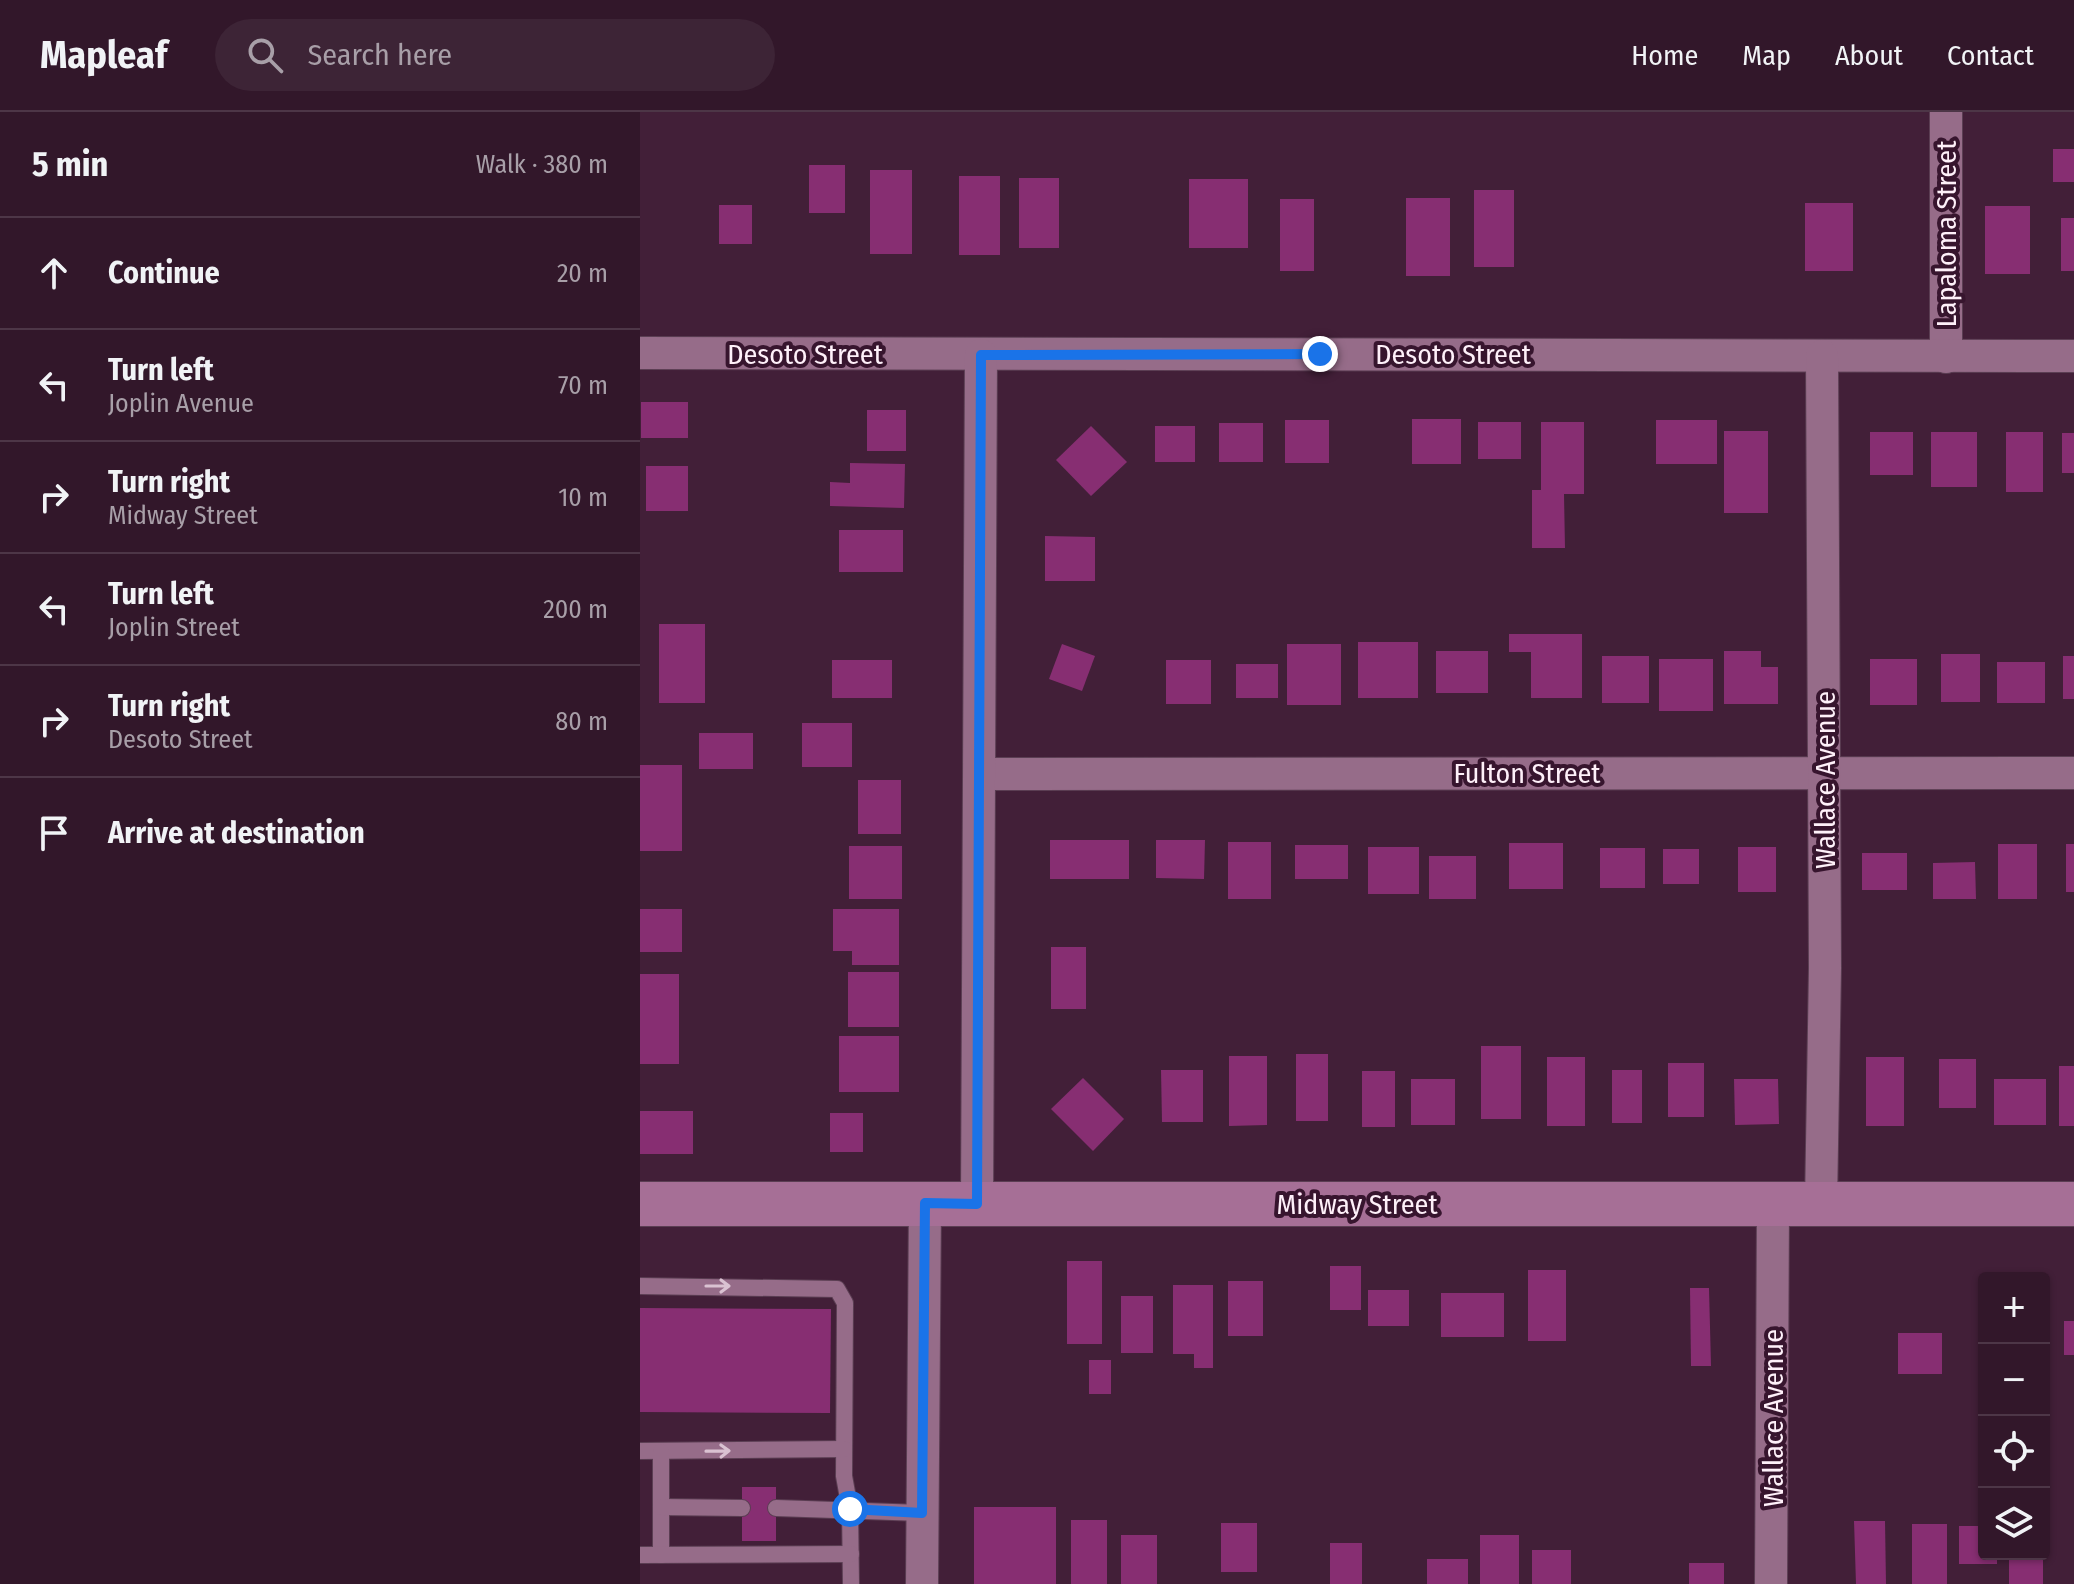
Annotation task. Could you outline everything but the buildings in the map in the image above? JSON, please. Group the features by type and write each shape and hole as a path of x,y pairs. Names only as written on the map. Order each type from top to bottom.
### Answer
{"street":[{"name":"Lapaloma Street","path":"1946,112 1946,357"},
{"name":"Desoto Street","path":"640,353 2074,356"},
{"path":"977,1204 981,355"},
{"name":"Wallace Avenue","path":"1821,1204 1825,772 1822,356"},
{"name":"Fulton Street","path":"981,774 2074,773"},
{"path":"922,1584 925,1203"},
{"name":"Midway Street","path":"640,1204 2074,1204"},
{"name":"Wallace Avenue","path":"1771,1584 1773,1205"}],"lane":[{"path":"640,1286 817,1286 837,1289 845,1303 844,1449 850,1509 851,1584"},
{"path":"640,1451 844,1449"},
{"path":"661,1452 661,1555"},
{"path":"661,1507 742,1508"},
{"path":"776,1508 922,1513"},
{"path":"640,1555 851,1554"}],"route":[{"path":"850,1509 922,1513 925,1203 977,1204 981,355 1320,354"}]}
